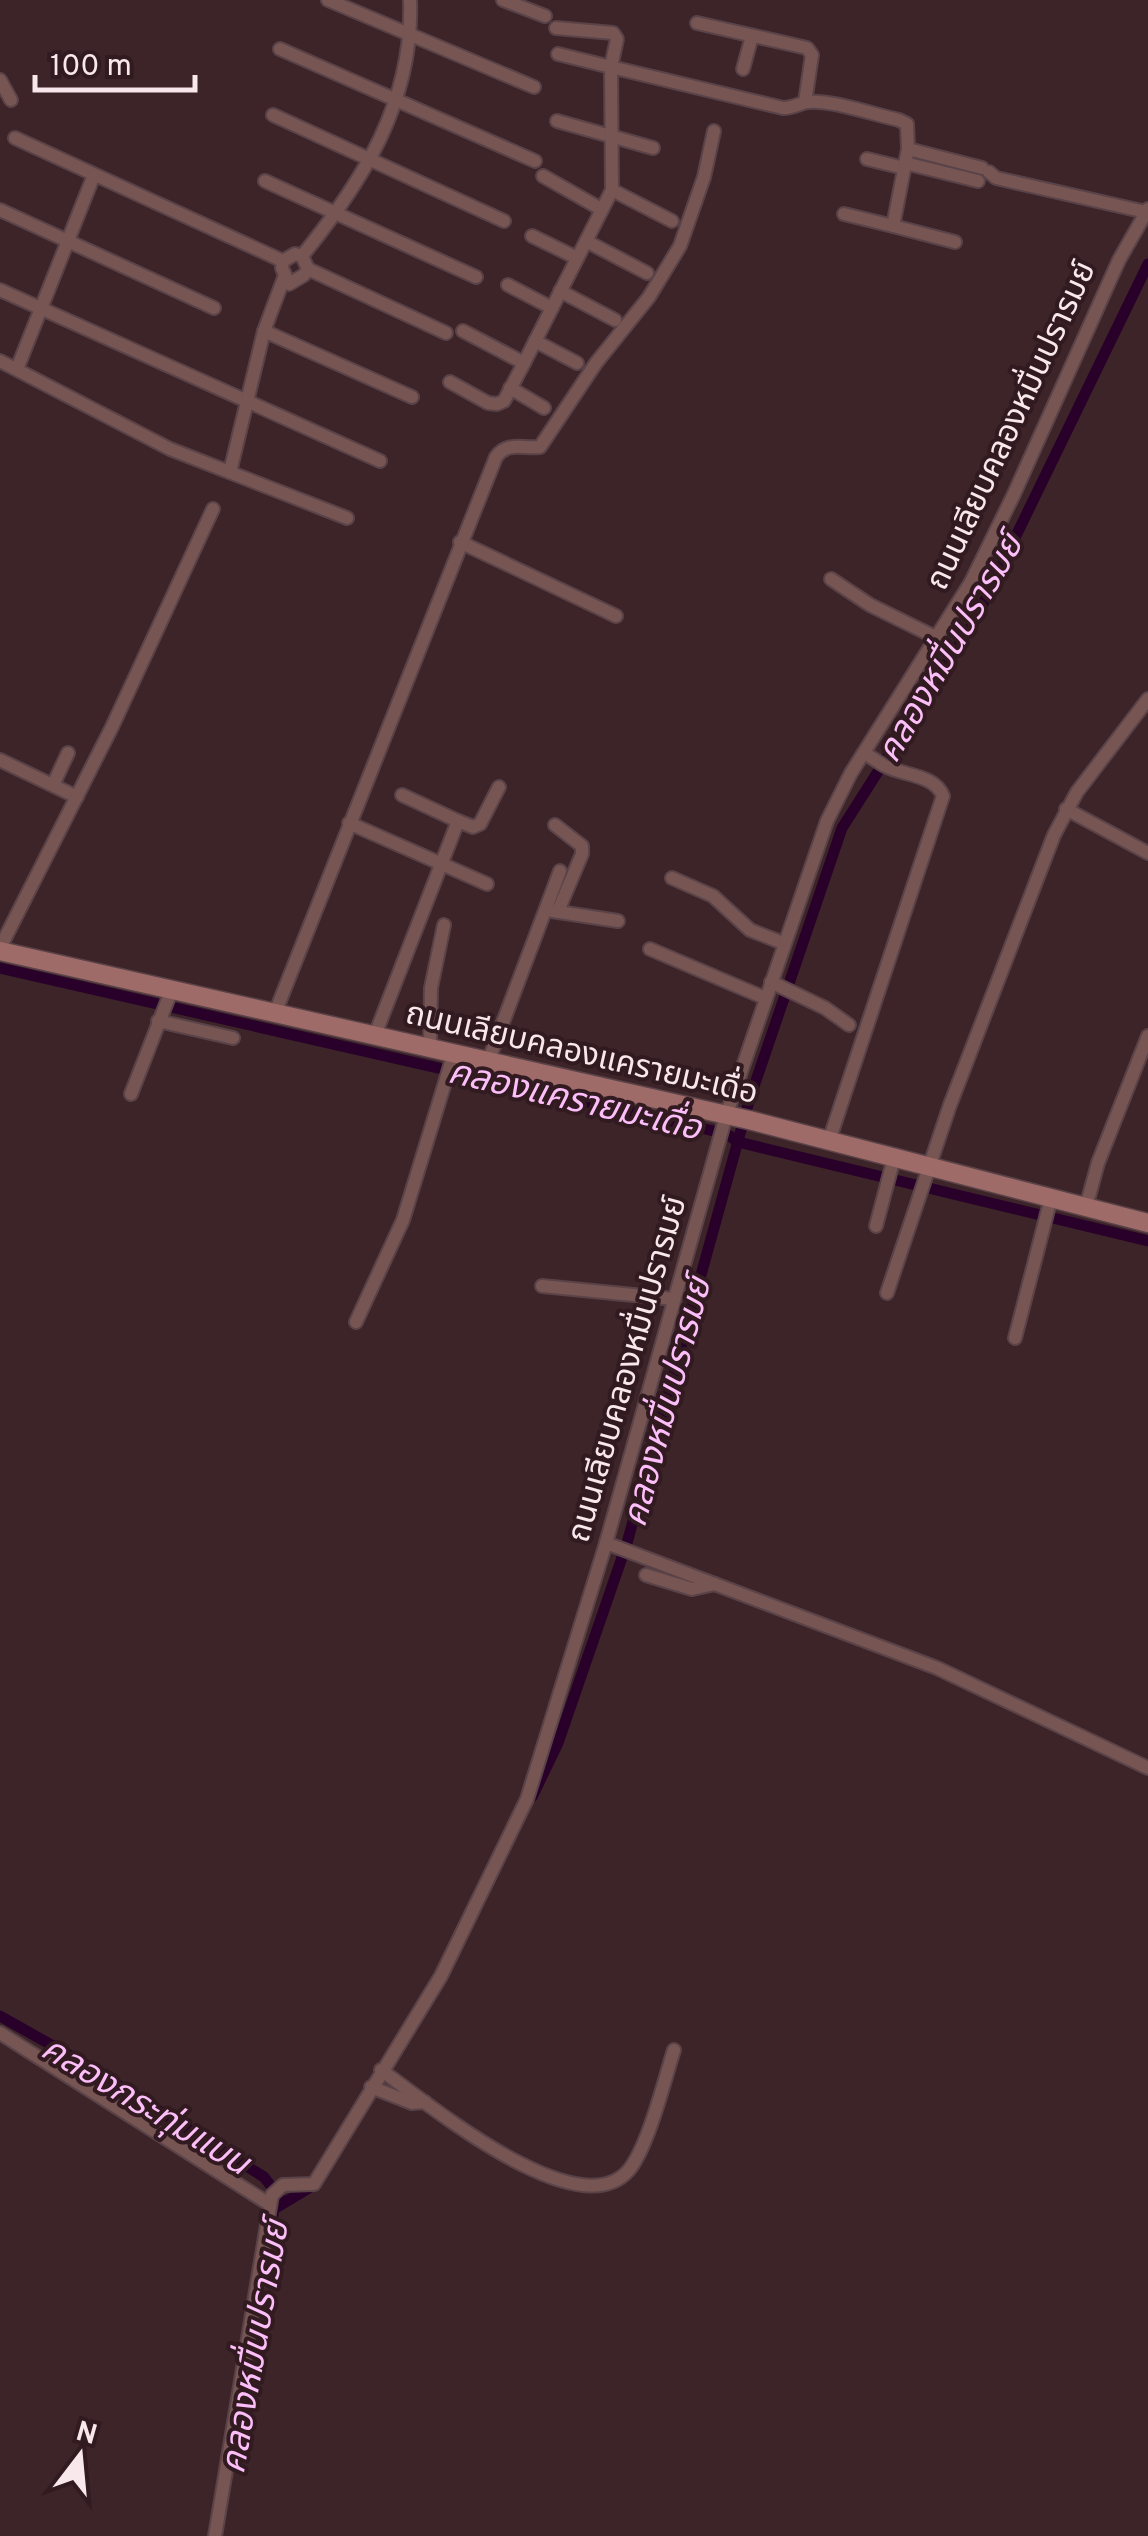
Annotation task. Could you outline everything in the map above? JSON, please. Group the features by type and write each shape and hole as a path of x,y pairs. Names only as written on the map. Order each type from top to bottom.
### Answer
{"street":[{"path":"328,0 534,87"},
{"path":"15,138 284,268 290,284 304,276 305,263 371,160 398,101 410,35 410,0"},
{"path":"502,0 545,16"},
{"path":"697,23 807,48 812,55 804,102"},
{"path":"450,382 488,402 497,404 504,400 612,190 611,67 616,34 556,28"},
{"path":"743,69 752,36"},
{"path":"280,49 535,162"},
{"path":"558,54 783,108 795,108 804,102 907,124 906,160 892,226"},
{"path":"0,80 11,100"},
{"path":"272,115 504,221"},
{"path":"556,121 653,148"},
{"path":"275,1012 460,542 502,449 540,446 547,439 576,390 664,274 691,220 714,131"},
{"path":"867,159 906,160 1147,211"},
{"path":"17,369 94,175"},
{"path":"543,176 602,209"},
{"path":"264,181 476,278"},
{"path":"612,190 672,220"},
{"path":"0,210 214,308"},
{"name":"ถนนเลียบคลองหมื่นปรารมย์","path":"273,2196 283,2185 308,2186 318,2182 380,2091 527,1799 614,1546 674,1298 731,1123 765,998 782,987 783,943 827,821 875,760 970,582 1014,494 1118,260 1147,211"},
{"path":"844,214 954,242"},
{"path":"532,236 577,258"},
{"path":"586,240 647,273"},
{"path":"230,472 264,331 288,256 446,333"},
{"path":"508,285 552,308"},
{"path":"0,290 380,461"},
{"path":"560,291 615,320"},
{"path":"264,331 412,396"},
{"path":"463,332 524,363"},
{"path":"535,341 577,363"},
{"path":"0,361 170,449 347,518"},
{"path":"510,388 544,408"},
{"path":"0,950 213,509"},
{"path":"460,542 616,616"},
{"path":"831,580 937,638"},
{"path":"887,1292 925,1177 1066,809 1148,699"},
{"path":"53,785 68,753"},
{"path":"0,760 77,797"},
{"path":"829,1141 943,796 940,787 932,782 875,760"},
{"path":"402,795 474,827 480,824 499,788"},
{"path":"1066,809 1148,853"},
{"path":"375,1035 458,821"},
{"path":"349,823 488,884"},
{"path":"488,1062 551,912 582,854 582,846 555,825"},
{"path":"551,912 560,871"},
{"path":"672,878 713,896 750,930 783,943"},
{"path":"551,912 618,921"},
{"path":"430,1048 431,988 444,924"},
{"path":"650,949 765,998"},
{"name":"ถนนเลียบคลองแครายมะเดื่อ","path":"0,950 165,1006 275,1012 430,1048 451,1064 488,1062 731,1123 829,1141 892,1167 1049,1209 1086,1207 1148,1224"},
{"path":"782,987 849,1025"},
{"path":"130,1094 165,1006 233,1038"},
{"path":"1086,1207 1098,1164 1148,1036"},
{"path":"356,1322 402,1220 451,1064"},
{"path":"876,1226 892,1167"},
{"path":"1015,1338 1049,1209"},
{"path":"542,1286 674,1298"},
{"path":"614,1546 937,1668 1148,1768"},
{"path":"646,1574 692,1589 715,1584"},
{"path":"0,2033 273,2196 215,2536"},
{"path":"388,2075 480,2140 543,2175 609,2186 634,2163 674,2050"},
{"path":"380,2091 412,2103 425,2102"}],"waterway":[{"name":"คลองหมื่นปรารมย์","path":"532,1797 558,1743 627,1543 749,1101 842,828 977,616 1148,264"},
{"name":"คลองแครายมะเดื่อ","path":"0,968 727,1134 738,1142 1148,1241"},
{"name":"คลองกระทุ่มแบน","path":"0,2016 78,2060 264,2177 280,2198"},
{"name":"คลองหมื่นปรารมย์","path":"272,2220 274,2209 317,2183"}]}
